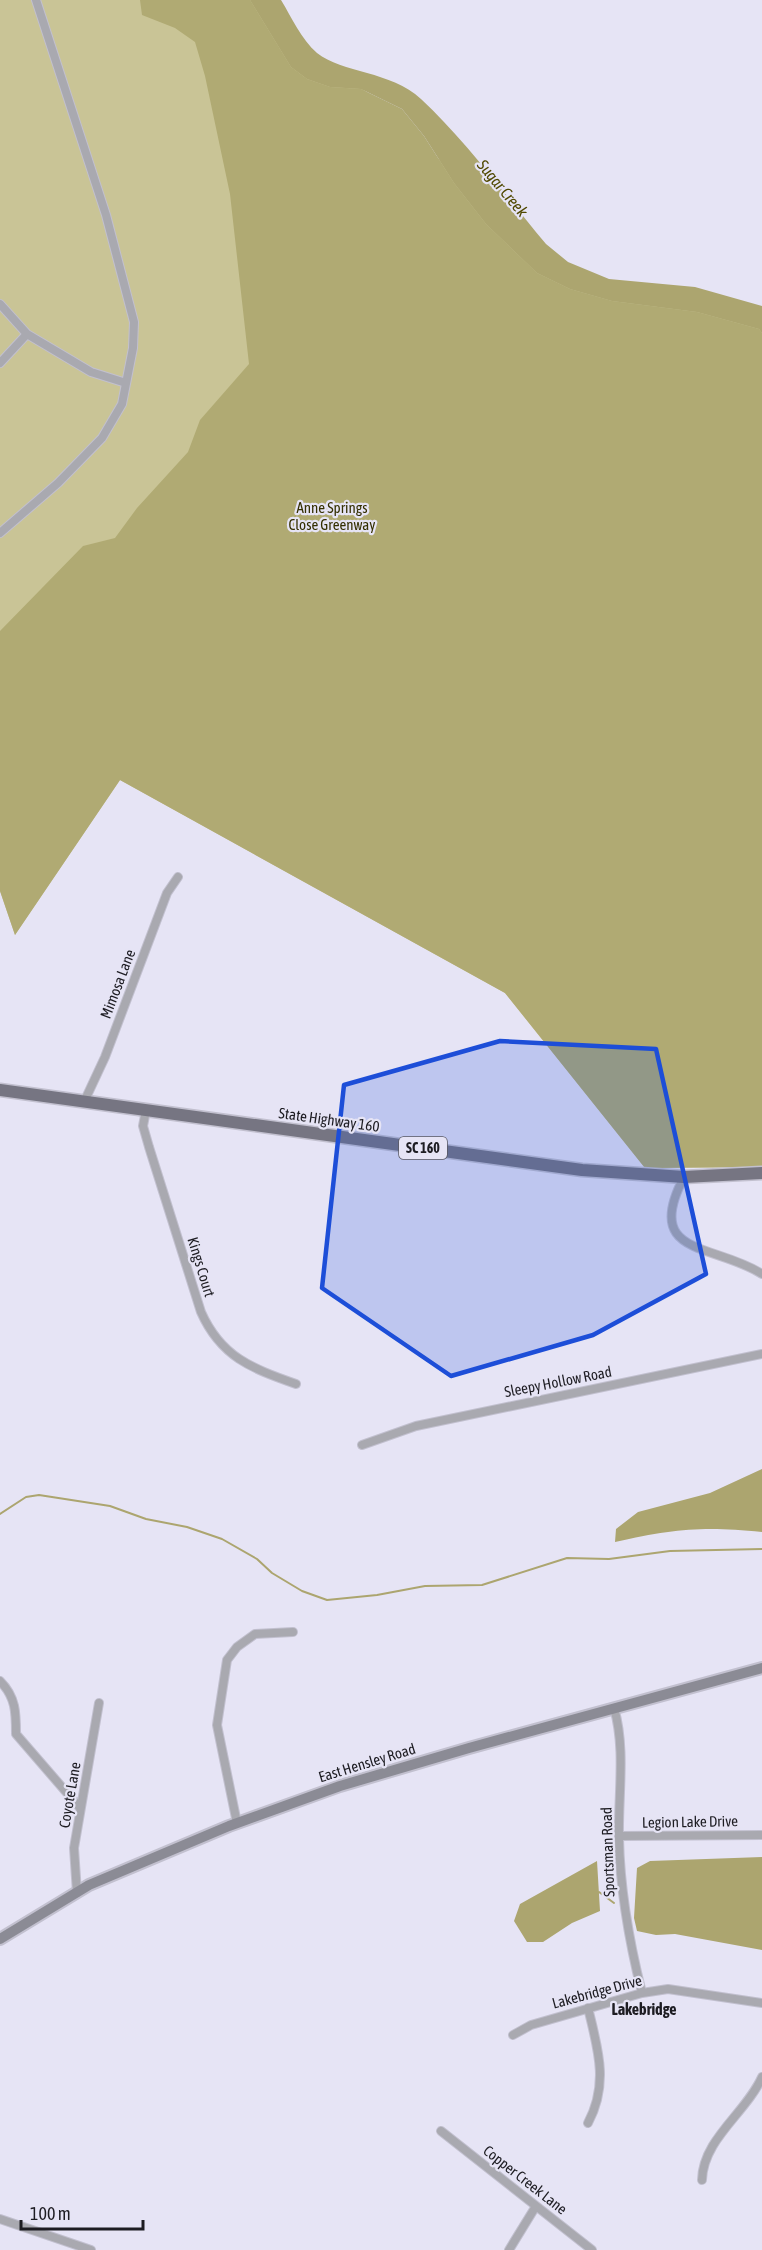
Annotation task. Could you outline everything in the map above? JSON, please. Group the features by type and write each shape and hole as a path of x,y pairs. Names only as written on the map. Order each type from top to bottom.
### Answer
{"main road":[{"name":"State Highway 160","path":"0,1090 582,1170 684,1177 762,1173"},
{"name":"East Hensley Road","path":"0,1939 77,1893 129,1867 237,1823 340,1786 762,1668"}],"street":[{"path":"0,533 58,483 102,438 122,404 133,348 134,322 106,215 36,0"},
{"path":"0,304 27,334 91,372 126,382"},
{"path":"0,363 27,334"},
{"name":"Mimosa Lane","path":"84,1102 105,1057 166,894 178,877"},
{"name":"Kings Court","path":"146,1110 143,1126 149,1148 209,1331 234,1356 296,1384"},
{"path":"684,1177 670,1213 672,1227 676,1234 685,1243 740,1262 762,1274"},
{"name":"Sleepy Hollow Road","path":"362,1445 423,1424 762,1354"},
{"path":"237,1823 217,1725 227,1660 237,1647 255,1634 293,1632"},
{"path":"0,1681 12,1698 16,1709 15,1734 81,1808"},
{"name":"Coyote Lane","path":"77,1893 74,1848 99,1703"},
{"name":"Sportsman Road","path":"614,1708 620,1738 619,1836 626,1929 642,1993"},
{"name":"Legion Lake Drive","path":"619,1836 762,1835"},
{"name":"Lakebridge Drive","path":"513,2035 531,2025 588,2008 642,1993 668,1989 691,1990 762,2003"},
{"path":"588,2008 602,2070 597,2107 588,2123"},
{"path":"702,2180 702,2166 707,2153 752,2095 762,2077"},
{"name":"Copper Creek Lane","path":"441,2131 592,2250"},
{"path":"509,2250 536,2206"},
{"path":"0,2219 91,2250"}],"highlighted area":[{"path":"500,1041 656,1049 706,1274 593,1335 451,1376 322,1288 344,1085"}],"green space":[{"name":"Anne Springs Close Greenway","path":"0,0 266,0 291,43 351,78 560,271 762,320 762,1167 645,1168 505,993 120,780 15,935 0,891"},
{"name":"Anne Springs Close Greenway","path":"140,0 250,0 291,67 307,79 330,87 361,89 402,109 424,136 454,183 486,224 537,273 570,289 612,301 697,312 759,329 762,333 762,1167 645,1168 505,993 120,780 15,935 0,891 0,631 83,546 115,538 137,508 188,452 200,420 249,364 230,194 205,76 195,42 175,28 142,15"}],"shaded area":[{"path":"250,0 281,0 301,35 317,53 340,65 396,83 421,99 470,151 546,244 568,262 609,279 695,287 762,306 762,333 759,329 697,312 612,301 570,289 537,273 486,224 454,183 424,136 402,109 361,89 330,87 307,79 291,67"},
{"path":"762,1469 762,1532 722,1529 688,1530 615,1542 616,1529 638,1512 710,1493"},
{"path":"762,1857 762,1950 675,1934 656,1935 637,1931 634,1918 637,1868 650,1861"},
{"path":"597,1861 600,1911 572,1923 543,1942 527,1942 514,1921 520,1904"}],"waterway":[{"path":"0,1514 26,1497 39,1495 110,1506 146,1519 187,1527 222,1539 257,1559 272,1573 302,1591 327,1600 377,1595 425,1586 482,1585 567,1558 609,1559 670,1551 762,1549"},
{"path":"599,1892 614,1903"}],"district":[{"name":"Lakebridge","path":"644,2009"}],"water label":[{"name":"Sugar Creek","path":"503,188"}]}
